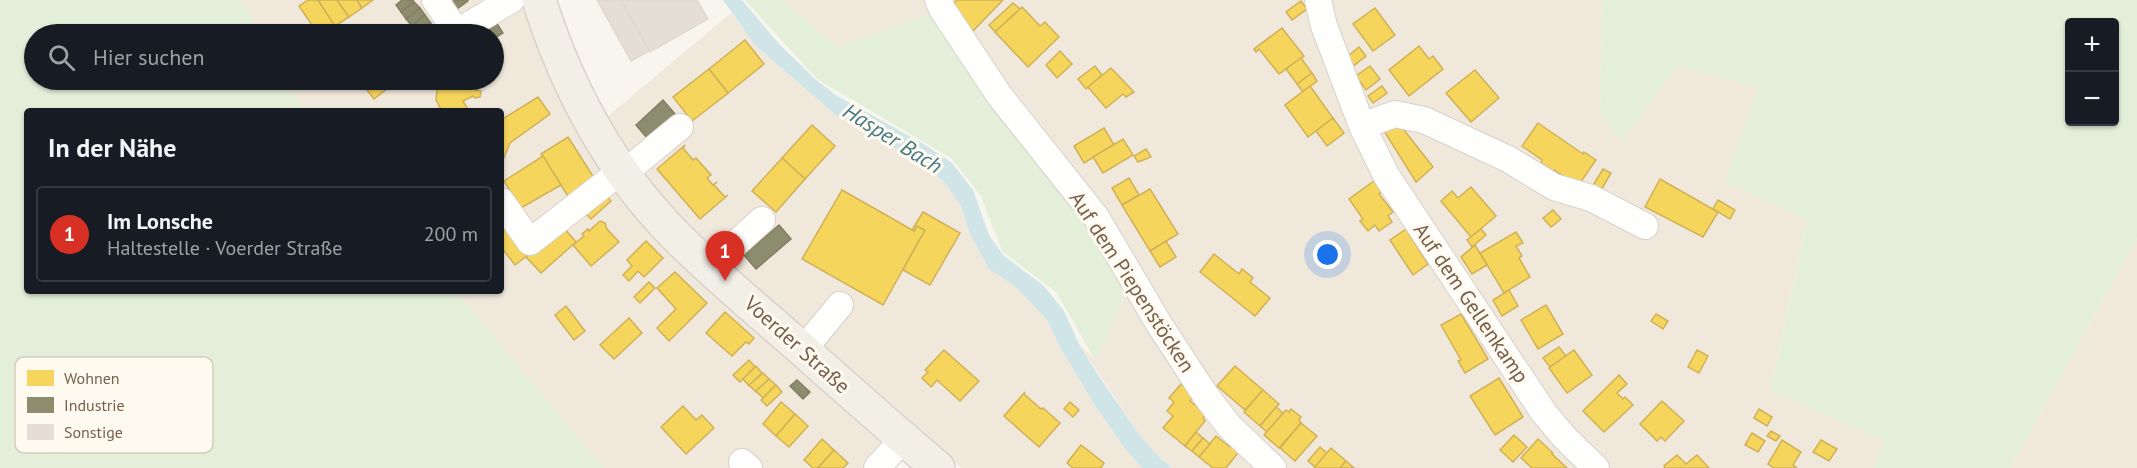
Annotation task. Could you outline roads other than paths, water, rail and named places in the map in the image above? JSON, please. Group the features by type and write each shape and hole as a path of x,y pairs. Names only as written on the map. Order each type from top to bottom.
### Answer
{"main road":[{"name":"Voerder Straße","path":"539,0 574,92 622,170 670,230 709,268 803,350 913,456"}],"street":[{"path":"435,0 452,24"},
{"path":"470,24 511,0"},
{"name":"Auf dem Piepenstöcken","path":"938,0 999,95 1096,217 1159,324 1206,396 1229,426 1273,468"},
{"name":"Auf dem Gellenkamp","path":"1318,0 1324,26 1362,126 1386,175 1544,413 1596,468"},
{"path":"1362,126 1395,114 1424,120 1508,159 1554,187 1591,198 1645,226"},
{"path":"504,205 530,242 680,128"},
{"path":"709,268 762,220"},
{"path":"803,350 840,305"},
{"path":"877,468 913,456"}],"water":[{"name":"Hasper Bach","path":"723,0 742,0 779,44 815,79 837,96 922,143 952,163 973,190 989,235 1004,256 1044,286 1064,311 1079,344 1098,375 1141,437 1172,468 1142,468 1123,446 1094,404 1061,349 1047,320 1016,287 989,269 969,232 962,208 946,184 924,164 837,116 755,45"}],"place":[{"name":"Im Lonsche","path":"725,281"}]}
